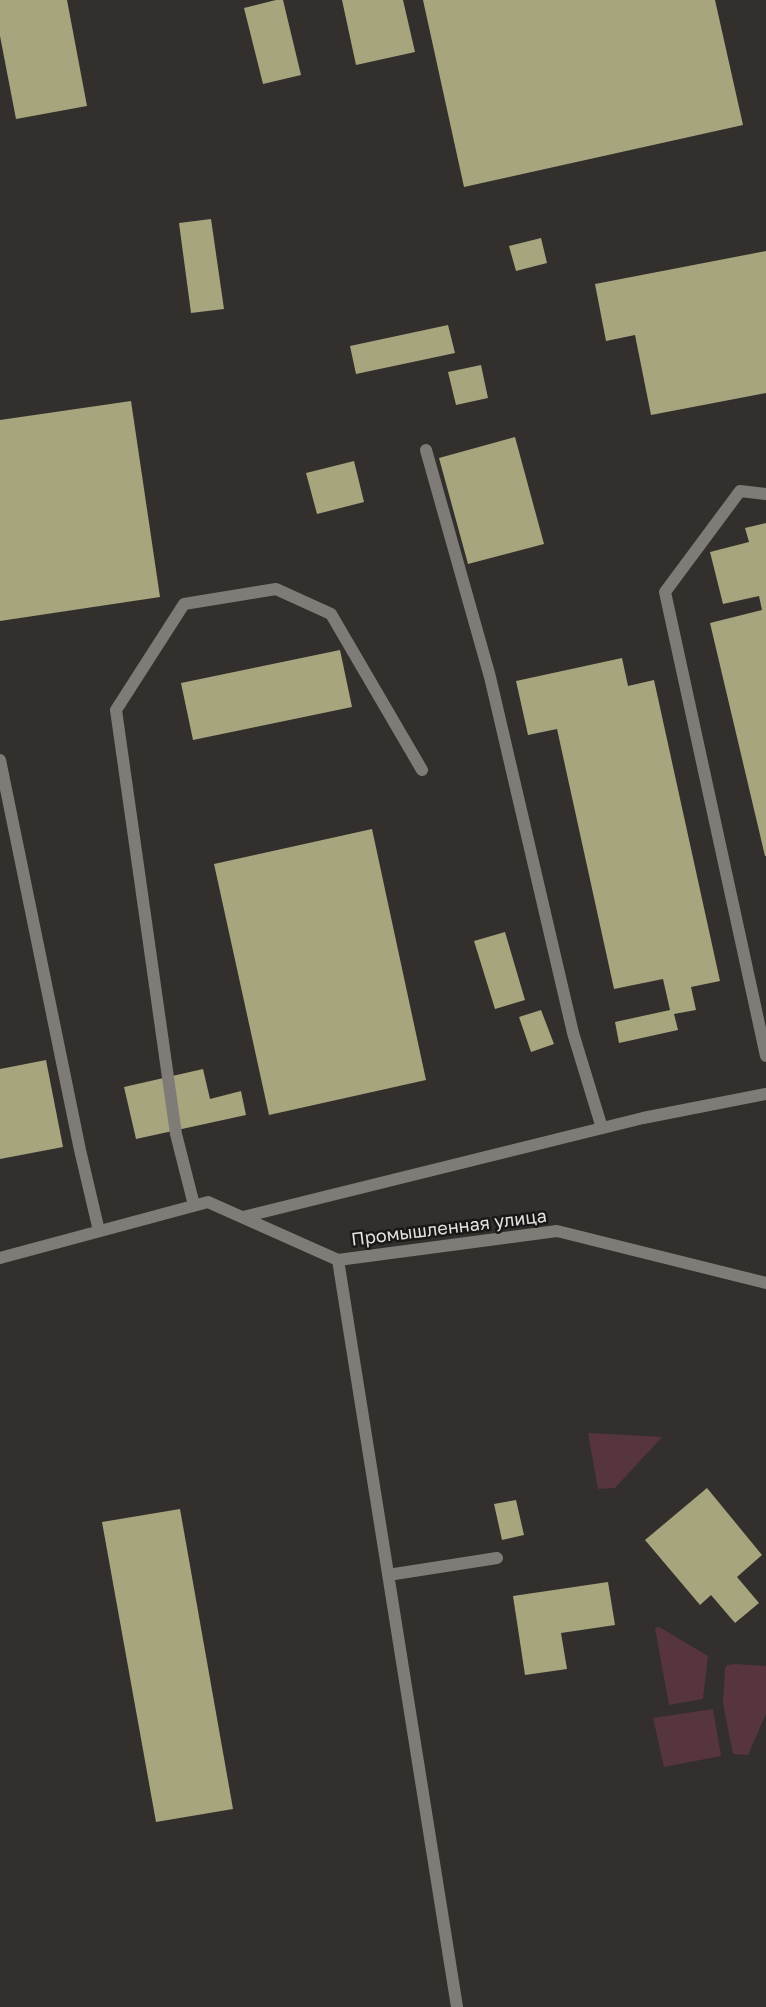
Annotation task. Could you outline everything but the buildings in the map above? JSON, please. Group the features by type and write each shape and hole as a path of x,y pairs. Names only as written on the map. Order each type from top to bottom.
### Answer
{"street":[{"path":"426,450 490,676 573,1033 602,1128"},
{"path":"766,494 740,492 665,592 766,1056"},
{"path":"194,1206 176,1134 116,710 184,604 276,589 331,614 422,770"},
{"path":"0,760 80,1150 99,1231"},
{"path":"243,1217 643,1118 766,1094"},
{"name":"Промышленная улица","path":"0,1258 208,1202 338,1260 556,1231 766,1283"},
{"path":"338,1260 457,2007"},
{"path":"388,1575 497,1558"}],"shaded area":[{"path":"588,1433 662,1437 615,1488 598,1489"},
{"path":"659,1627 708,1656 703,1699 669,1705 655,1628"},
{"path":"727,1665 766,1666 766,1714 748,1755 733,1754 723,1703 725,1669"},
{"path":"713,1709 721,1756 664,1767 653,1718"}]}
